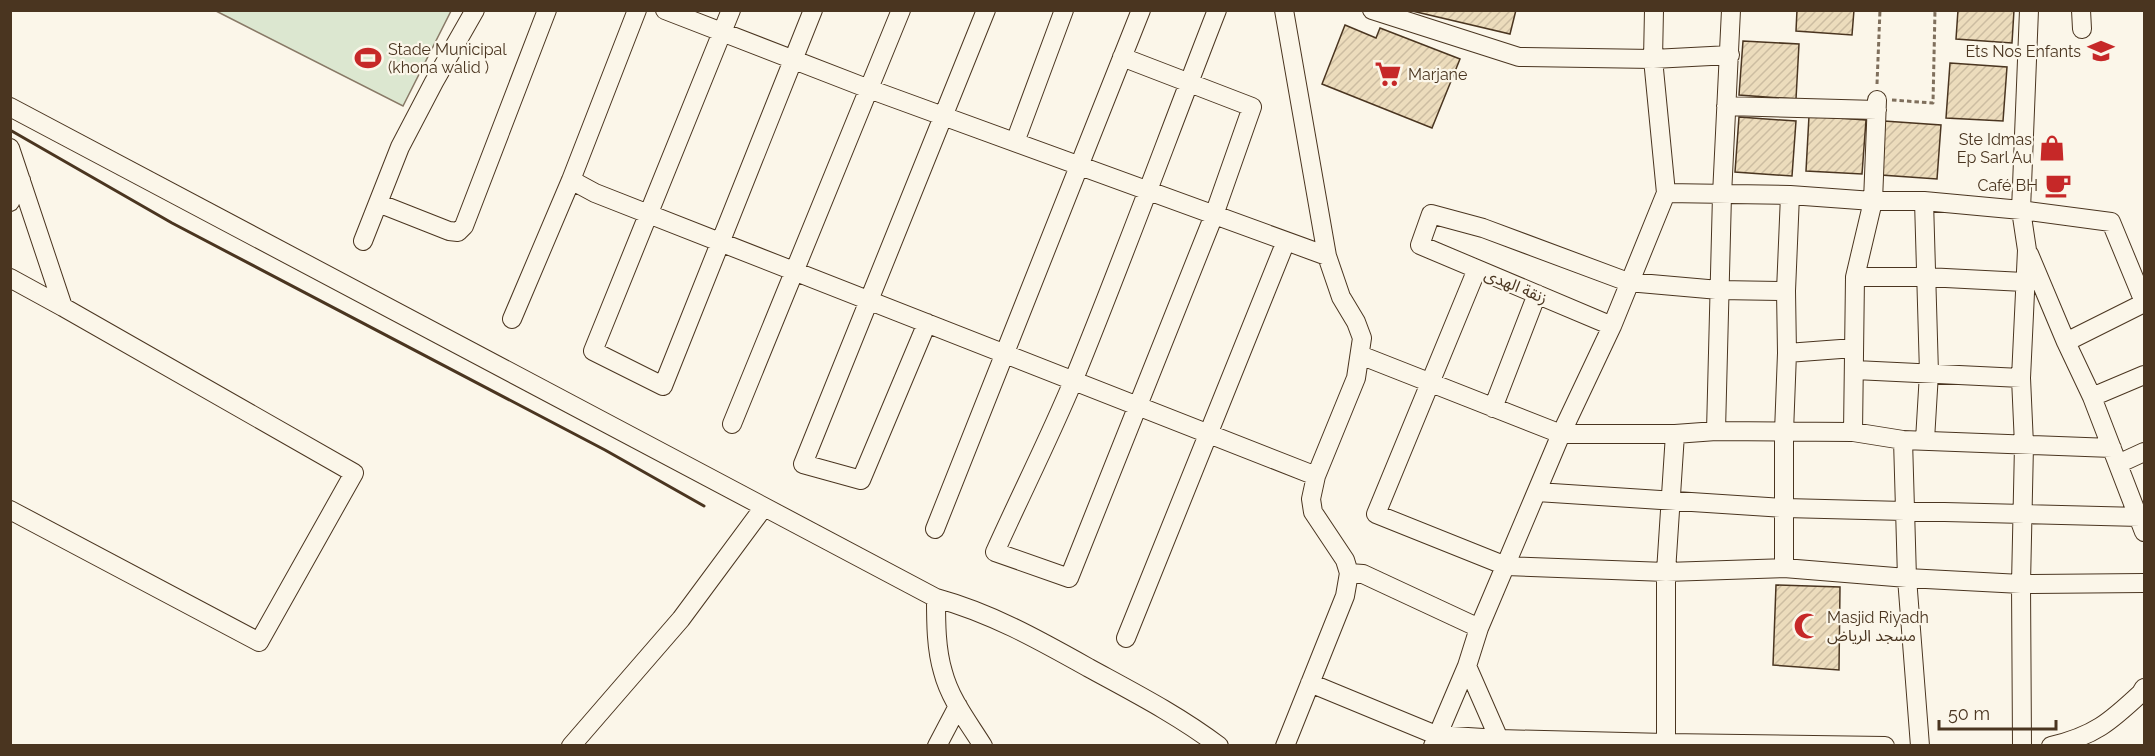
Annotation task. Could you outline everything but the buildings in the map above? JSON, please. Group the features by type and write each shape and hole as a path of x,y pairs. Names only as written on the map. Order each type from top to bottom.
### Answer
{"street":[{"path":"363,241 400,147 475,10"},
{"path":"378,203 449,231 458,232 464,226 547,10"},
{"path":"512,319 571,180 637,10"},
{"path":"665,10 869,89 1327,256"},
{"path":"731,10 593,351 663,386 813,10"},
{"path":"732,424 901,10"},
{"path":"927,323 861,480 803,464 986,10"},
{"path":"1015,142 1064,10"},
{"path":"935,529 1141,10"},
{"path":"1122,57 1189,81 1252,107 1214,215 1069,578 995,552 1073,380 1189,81 1217,10"},
{"path":"1284,10 1327,256 1341,297 1356,322 1362,338 1356,378 1316,476 1311,499 1313,512 1336,546 1349,573 1345,596 1287,745"},
{"path":"1434,740 1467,666 1479,628 1562,434 1612,326 1666,193 1653,59 1654,10"},
{"path":"1716,431 1722,195 1731,55 1731,10"},
{"path":"2022,746 2021,584 2024,445 2021,378 2027,250 2021,210 2029,10"},
{"path":"1375,11 1519,57 1653,59 1731,55"},
{"path":"1726,106 1877,105 1873,201 1856,277 1853,432"},
{"path":"10,107 936,598 963,605 1008,624 1147,699 1219,746"},
{"path":"10,148 63,306"},
{"path":"10,202 21,180"},
{"path":"571,180 595,193 1316,476"},
{"path":"1666,193 1790,195 1873,201 1924,201 2021,210 2111,222 2145,303 2066,342"},
{"path":"1784,568 1786,291 1790,195"},
{"path":"1924,201 1929,373 1925,440"},
{"name":"زنقة الهدى","path":"1612,326 1420,245 1431,214 1483,228 1628,282"},
{"path":"1126,638 1286,241"},
{"path":"1537,492 1785,508 1905,510 2143,521 2092,397 2027,250"},
{"path":"1477,269 1376,514 1506,566 1666,572 1784,568 2021,584 2145,583"},
{"path":"1856,277 1926,277 2024,282"},
{"path":"10,278 63,306 354,474 259,642 10,510"},
{"path":"1628,282 1719,290 1786,291"},
{"path":"1493,408 1537,294"},
{"path":"1787,353 1854,348"},
{"path":"1360,355 1562,434 1675,434 1716,431 1853,432 1903,440 2024,445 2115,456 2145,452"},
{"path":"1856,370 2021,378"},
{"path":"2092,397 2145,375"},
{"path":"1666,744 1666,572 1675,434"},
{"path":"1903,440 1906,578 1920,746"},
{"path":"571,746 681,619 764,507"},
{"path":"1349,573 1363,574 1479,628"},
{"path":"936,598 936,627 943,672 958,706 983,746"},
{"path":"1467,666 1499,739"},
{"path":"1310,683 1434,740 1499,739 1549,742 1885,746"},
{"path":"2051,746 2076,740 2110,721 2145,688"},
{"path":"937,746 958,706"}],"path":[{"path":"1880,10 1877,105 1933,103 1935,10"}],"green space":[{"name":"Stade Municipal (khona walid )","path":"216,11 451,11 403,106"}],"wall":[{"path":"10,130 172,223 605,450 704,506"}],"place":[{"name":"Ets Nos Enfants","path":"2101,51"},
{"name":"Stade Municipal (khona walid )","path":"368,58"},
{"name":"Marjane","path":"1388,74"},
{"name":"Ste Idmas Ep Sarl Au","path":"2052,148"},
{"name":"Café BH","path":"2058,185"},
{"name":"Masjid Riyadh مسجد الرياض","path":"1807,626"}]}
